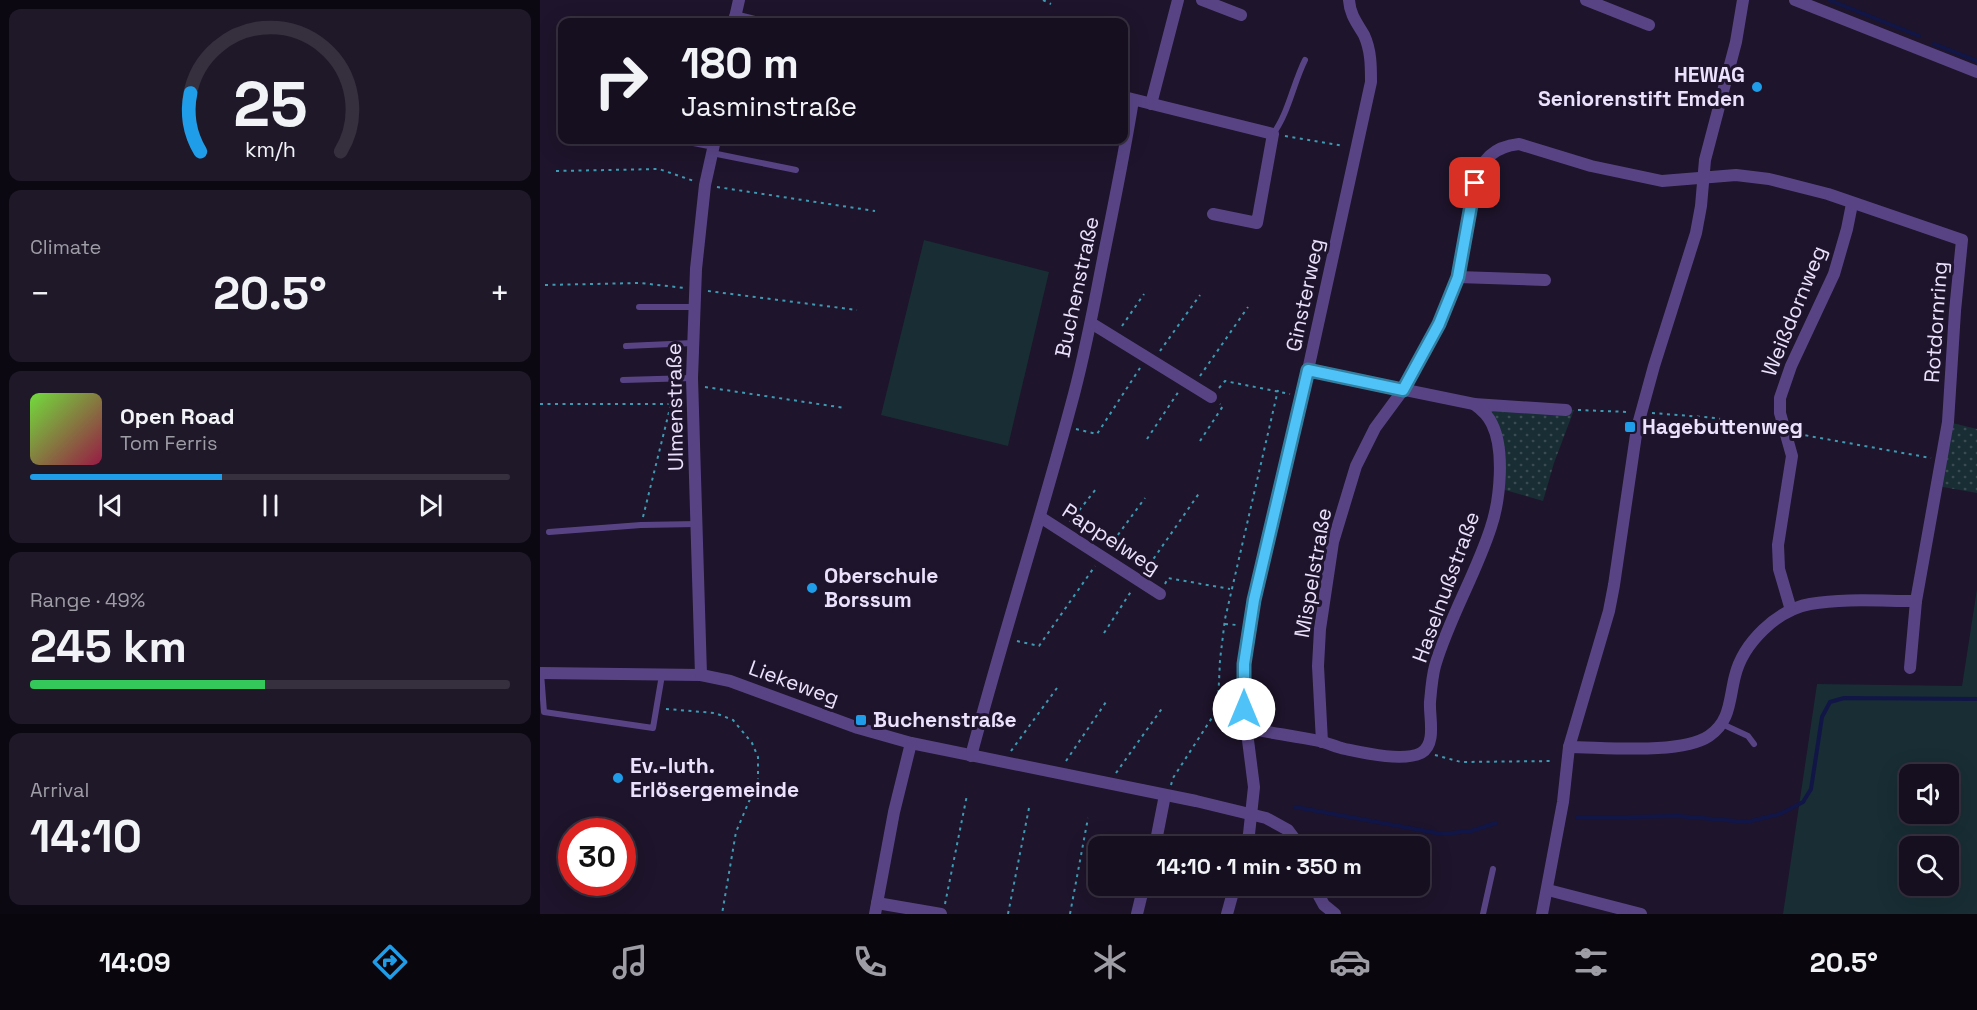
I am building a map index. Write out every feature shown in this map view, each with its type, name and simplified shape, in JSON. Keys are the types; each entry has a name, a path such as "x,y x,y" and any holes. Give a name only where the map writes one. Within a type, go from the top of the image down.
{"street":[{"path":"734,18 739,0"},
{"path":"1151,104 1178,0"},
{"path":"1202,0 1241,15"},
{"name":"Ginsterweg","path":"1248,836 1254,787 1244,709 1244,664 1254,600 1308,370 1371,82 1369,48 1364,35 1352,17 1349,0"},
{"path":"1542,914 1563,802 1569,747 1609,611 1630,467 1641,412 1696,232 1705,160 1737,42 1743,0"},
{"path":"1795,0 1977,72"},
{"path":"1595,2 1649,25"},
{"path":"1128,98 1273,134 1257,223 1213,214"},
{"name":"Buchenstraße","path":"971,756 1002,639 1040,517 1065,426 1091,323 1126,144"},
{"name":"Rotdornring","path":"1458,277 1479,169 1493,152 1520,144 1591,166 1662,181 1736,176 1769,179 1818,191 1962,240 1948,422 1916,601 1910,668"},
{"name":"Ulmenstraße","path":"701,675 692,382 694,289 705,185 714,147"},
{"name":"Weißdornweg","path":"1791,610 1779,569 1778,545 1792,456 1780,413 1780,398 1791,366 1834,274 1852,204"},
{"path":"1458,277 1545,280"},
{"name":"Mispelstraße","path":"1322,742 1318,666 1320,629 1333,542 1356,466 1375,428 1403,390 1439,324 1458,277"},
{"path":"1091,323 1211,397"},
{"path":"1308,370 1474,404 1566,410"},
{"name":"Haselnußstraße","path":"1418,754 1429,745 1430,702 1435,668 1445,638 1492,525 1498,496 1498,447 1492,423 1474,404"},
{"name":"Pappelweg","path":"1040,517 1160,594"},
{"path":"1569,747 1664,747 1692,744 1708,736 1722,724 1728,712 1741,656 1749,643 1791,610 1809,604 1828,602 1916,601"},
{"name":"Liekeweg","path":"540,673 701,675 730,681 858,728 910,743 1252,814 1277,822 1294,836"},
{"path":"1247,728 1322,742 1344,749 1396,757 1418,754"},
{"path":"910,743 894,812 876,909 942,914"},
{"path":"1157,836 1167,795"},
{"path":"1548,890 1641,914"},
{"path":"1137,914 1141,896"},
{"path":"1227,914 1232,896"},
{"path":"1319,896 1324,905 1335,914"}],"lane":[{"path":"1273,134 1282,120 1296,78 1305,60"},
{"path":"696,144 796,170"},
{"path":"639,307 694,307"},
{"path":"626,346 693,344"},
{"path":"623,380 692,382"},
{"path":"549,532 640,525 697,524"},
{"path":"540,673 544,712 653,728 662,675"},
{"path":"1722,724 1748,736 1754,744"},
{"path":"1483,914 1493,869"}],"path":[{"path":"1043,0 1051,4"},
{"path":"1273,134 1355,148"},
{"path":"556,171 659,169 705,185 875,211"},
{"path":"545,285 640,283 857,310"},
{"path":"1115,336 1144,294"},
{"path":"1065,426 1097,434 1200,295"},
{"path":"1147,440 1248,306"},
{"path":"1200,441 1223,406 1211,397 1225,381 1278,390 1301,397"},
{"path":"692,382 845,408"},
{"path":"1167,795 1173,778 1215,713 1218,703 1220,660 1231,589 1278,390"},
{"path":"540,404 693,403"},
{"path":"640,525 671,404"},
{"path":"1566,410 1641,412"},
{"path":"1062,531 1096,489"},
{"path":"1104,633 1200,492"},
{"path":"1002,639 1039,646 1145,498"},
{"path":"1160,594 1168,578 1231,589"},
{"path":"1003,762 1057,688"},
{"path":"1057,773 1108,699"},
{"path":"1109,784 1163,707"},
{"path":"657,708 714,713 734,720 752,743 758,757 760,765 758,780 736,832 722,914"},
{"path":"1418,754 1461,762 1568,760"},
{"path":"942,914 967,795"},
{"path":"1008,914 1029,808"},
{"path":"1070,914 1088,818"}],"shaded area":[{"path":"924,240 1049,272 1008,446 881,415"},
{"path":"1491,403 1574,410 1554,463 1543,501 1498,488 1499,469 1487,416"},
{"path":"1948,422 1977,429 1977,493 1937,486"},
{"path":"1977,589 1977,914 1783,914 1817,684 1962,686"}],"waterway":[{"path":"1829,0 1919,36"},
{"path":"1934,44 1977,61"},
{"path":"1577,818 1678,816 1747,822 1780,814 1803,802 1811,789 1822,717 1830,702 1844,698 1977,699"},
{"path":"1295,807 1442,834 1471,831 1496,823"}],"place":[{"name":"HEWAG Seniorenstift Emden","path":"1757,87"},
{"name":"Hagebuttenweg","path":"1630,427"},
{"name":"Oberschule Borssum","path":"812,588"},
{"name":"Buchenstraße","path":"861,720"},
{"name":"Ev.-luth. Erlösergemeinde","path":"618,778"}],"route":[{"path":"1244,709 1244,664 1254,600 1308,370 1403,390 1439,324 1458,277 1475,183"}]}
